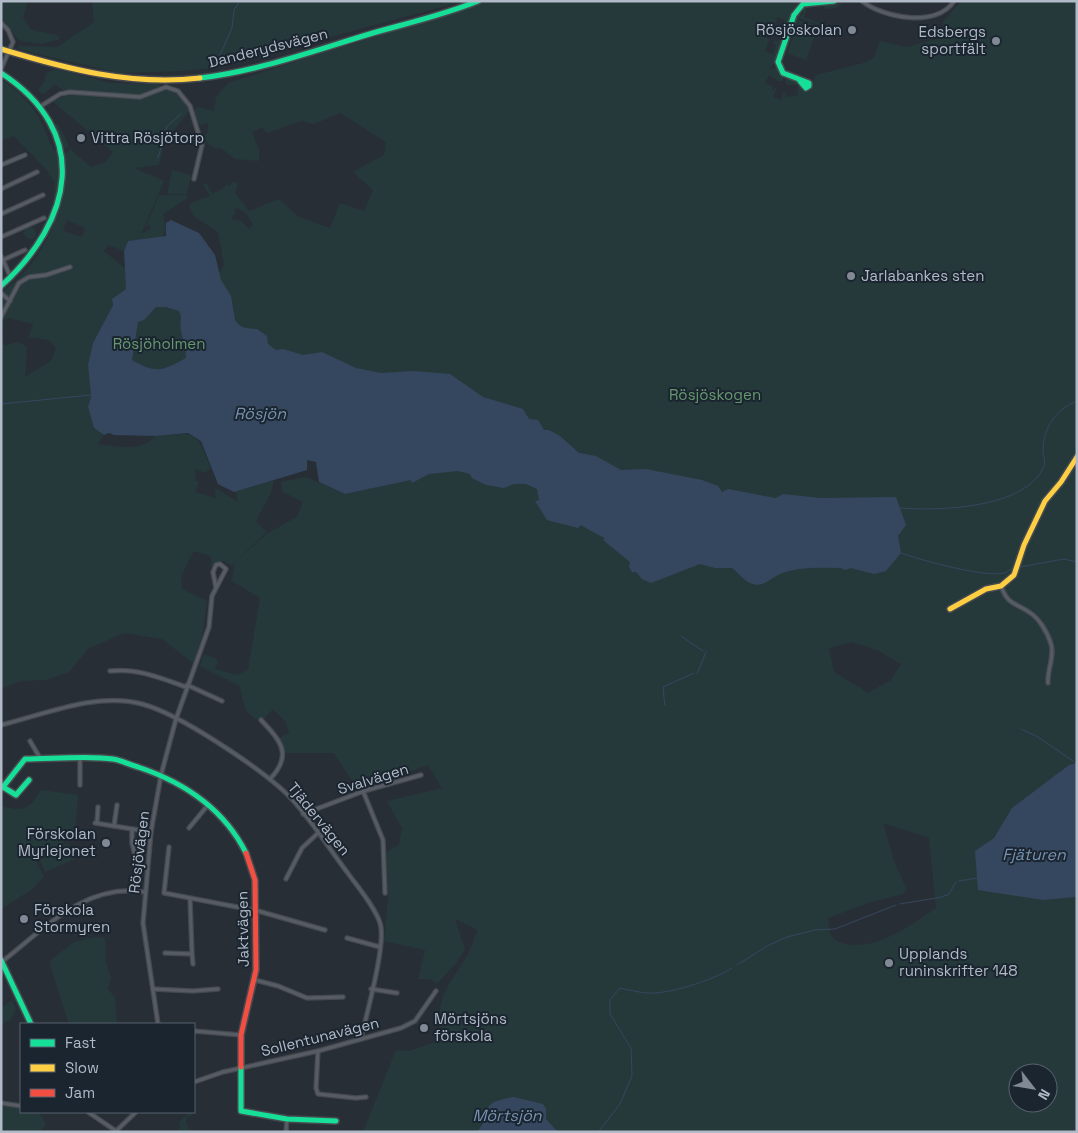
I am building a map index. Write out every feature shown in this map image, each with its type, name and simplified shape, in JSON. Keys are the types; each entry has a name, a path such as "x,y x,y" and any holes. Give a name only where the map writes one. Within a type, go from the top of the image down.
{"street":[{"name":"Danderydsvägen","path":"1,49 91,74 152,81 188,79 239,71 431,17 478,1"},
{"path":"800,81 783,73 778,62 794,15 803,4 834,1"},
{"path":"862,1 870,8 881,11 914,18 930,18 942,14 954,1"},
{"path":"1,23 11,37 12,42 10,52 1,71 41,106 60,141 63,171 58,204 42,242 29,261 1,286"},
{"path":"41,106 60,94 70,92 140,97 166,87 178,91 190,106 202,145 194,179"},
{"path":"1,165 25,155"},
{"path":"1,188 37,172"},
{"path":"1,214 43,195"},
{"path":"1,237 44,218"},
{"path":"11,279 2,258 25,250"},
{"path":"1,317 20,283 29,277 46,276 70,267"},
{"path":"1,293 10,301"},
{"path":"950,609 986,589 1001,586 1016,573 1024,545 1046,502 1077,457"},
{"name":"Rösjövägen","path":"158,1023 143,923 144,892 151,832 161,775 176,719 209,627 212,596 226,569 220,564 216,565 214,572 216,588"},
{"path":"1001,586 1005,596 1013,605 1029,612 1046,632 1052,652 1047,674 1048,683"},
{"path":"110,671 126,669 153,675 187,686 222,701"},
{"name":"Tjädervägen","path":"1,725 92,702 118,701 142,704 176,719 270,779 288,795 303,814 363,894 380,923 380,947 361,1038"},
{"path":"261,720 282,746 282,760 279,770 270,779"},
{"path":"30,741 40,758"},
{"name":"Jaktvägen","path":"28,780 16,795 3,787 25,759 113,759 161,775 208,805 230,826 250,861 254,880 255,980 241,1036 241,1111 287,1119"},
{"path":"80,760 80,785"},
{"name":"Svalvägen","path":"303,814 363,791 421,775"},
{"path":"363,791 383,840 385,893"},
{"path":"114,826 117,804"},
{"path":"190,828 208,805"},
{"path":"98,807 96,823 151,832"},
{"path":"132,828 132,843 135,855 138,856"},
{"path":"286,879 302,848 317,834"},
{"path":"169,848 164,893 254,910 324,930"},
{"path":"31,1023 2,961 74,907 92,896 122,890 144,892"},
{"path":"190,898 193,964"},
{"path":"346,938 380,947"},
{"path":"165,953 192,954"},
{"path":"255,980 278,986 308,998 343,997"},
{"path":"153,989 193,991 218,989"},
{"path":"372,989 397,993"},
{"name":"Sollentunavägen","path":"195,1082 242,1067 318,1051 401,1028 415,1022 436,991"},
{"path":"195,1031 241,1036"},
{"path":"318,1051 316,1088 318,1094 356,1098 366,1097"},
{"path":"1,1103 20,1106"},
{"path":"89,1113 115,1131 135,1113"},
{"path":"286,1132 287,1119 336,1121"}],"green space":[{"path":"1,1 28,1 23,17 31,30 57,35 60,39 42,44 20,41 1,18"},
{"path":"92,1 464,1 215,68 120,73 20,50 17,46 57,47 94,22"},
{"path":"489,1 801,1 792,10 782,37 778,36 777,33 785,20 778,17 774,26 772,26 774,27 773,31 764,28 762,36 770,39 765,51 773,54 776,45 773,44 774,41 781,40 774,64 768,70 776,67 785,76 782,81 778,81 769,75 765,82 773,87 772,90 777,87 773,97 781,100 784,91 787,97 798,95 798,85 788,85 785,82 788,76 799,82 806,92 810,90 816,75 863,63 874,58 880,41 907,47 945,37 943,22 961,1 1077,1 1077,460 1073,468 1077,470 1077,769 994,838 1043,900 1077,897 1077,1132 558,1132 546,1119 546,1109 485,1112 481,1128 477,1132 363,1132 396,1050 409,1051 444,1039 440,1015 444,994 467,956 478,930 455,919 465,949 457,962 437,984 430,979 418,979 425,950 384,941 388,898 386,853 399,845 402,828 387,801 442,788 428,765 358,790 334,753 284,753 279,738 289,733 286,722 273,709 263,720 253,717 246,709 240,686 200,666 204,654 218,660 215,669 237,675 248,670 260,598 232,581 235,562 268,533 297,517 303,502 283,492 281,482 306,477 345,494 416,478 132,361 124,320 219,273 224,265 218,232 195,217 189,206 191,203 210,196 203,184 207,184 212,194 224,188 225,185 230,186 232,181 238,184 235,193 249,211 279,199 299,217 330,228 340,203 364,211 373,190 353,172 384,155 386,142 340,113 314,124 301,121 267,133 262,127 252,132 259,150 259,161 235,159 221,148 210,146 203,137 208,132 208,123 201,125 198,123 194,110 197,107 214,111 216,97 228,83","holes":["237,208 246,213 253,225 249,229 241,221 231,219 236,213 234,210","852,642 877,650 901,664 891,680 868,693 834,672 829,648","883,823 929,838 936,908 904,929 881,940 857,945 843,944 832,937 828,918 868,903 903,894 907,889 895,864"]},
{"path":"846,1 836,8 825,9 823,6"},
{"path":"808,5 809,8 807,8 804,17 819,23 825,9 819,25 799,18 783,57 782,66 789,72 788,74 782,69 779,61 796,14 803,15 803,10 799,12 798,10"},
{"path":"799,20 818,26 806,60 787,53"},
{"path":"55,69 110,83 160,84 160,87 137,96 74,89 63,90 55,84 43,95 38,90 45,81 46,73"},
{"path":"1,80 20,94 30,105 42,124 50,144 59,154 60,181 52,215 55,184 47,170 14,136 1,141"},
{"path":"159,90 172,90 180,93 189,111 165,141 159,165 134,168 164,181 142,232 151,228 149,224 145,228 159,195 187,195 187,198 163,214 166,229 161,238 128,241 124,251 108,245 104,251 127,270 126,289 112,299 113,305 93,343 88,365 91,397 88,407 94,428 104,435 98,444 136,447 150,441 155,436 179,434 193,436 202,447 211,469 203,473 196,469 195,481 199,481 195,492 216,498 215,488 237,501 236,491 273,480 269,496 256,522 267,532 232,565 224,561 215,563 211,567 211,556 194,551 181,576 182,589 207,601 202,637 193,663 162,639 124,633 88,649 69,672 46,680 20,681 1,689 1,342 5,345 18,342 27,347 25,377 51,361 56,348 49,340 29,337 33,324 8,318 1,323 1,293 31,265 51,232 62,194 65,154 70,149 91,167 106,162 113,152 52,101 69,95 141,99","holes":["67,220 85,228 82,237 63,231"]},
{"path":"58,123 68,144 68,147 64,149 54,125"},
{"path":"172,170 191,175 187,194 167,194"},
{"path":"28,227 32,227 36,233 32,239 28,239 24,235 24,231"},
{"path":"41,790 78,795 75,836 56,847 32,854 44,876 34,888 1,909 1,806 16,809 25,808 33,802"},
{"path":"68,843 75,859 45,872 38,856"},
{"path":"95,937 105,938 106,963 111,978 108,989 115,998 117,1023 69,1023 50,965 51,960 74,942"},
{"path":"12,1000 16,1010 10,1020 1,1024 1,1008"},
{"path":"1,1106 20,1109 20,1113 40,1113 46,1125 39,1132 1,1132"},
{"path":"186,1113 192,1113 192,1116 187,1116 186,1124 189,1129 205,1132 176,1132 180,1128 179,1122 187,1115"}],"water":[{"name":"Rösjön","path":"171,220 199,233 215,255 221,280 231,296 235,320 245,328 257,329 267,336 268,344 276,350 283,349 303,355 322,352 356,368 381,373 414,371 450,374 483,397 523,409 529,419 538,420 544,430 549,430 560,436 579,453 596,456 621,470 646,469 702,480 718,486 722,492 728,489 776,498 783,494 820,498 896,497 906,525 898,536 901,553 886,571 874,574 851,568 845,570 841,568 801,569 785,572 763,584 757,585 746,581 732,568 715,568 700,564 651,583 642,579 636,572 632,572 629,567 630,562 603,540 605,538 581,525 578,528 547,520 535,501 539,500 537,489 526,484 514,484 504,488 486,485 472,478 470,474 458,471 429,474 412,483 411,480 345,494 319,482 316,462 307,460 307,470 234,492 218,484 201,441 188,433 155,436 114,435 109,433 104,435 94,428 88,407 91,397 88,365 93,343 113,305 112,299 126,289 124,251 128,241 166,236 166,223","holes":["156,307 166,307 179,311 186,358 171,366 154,369 132,360 138,322 144,320"]},
{"name":"Fjäturen","path":"1077,763 1077,897 1043,900 978,890 975,851 994,838 1012,808 1069,765"},
{"name":"Mörtsjön","path":"514,1097 543,1104 546,1109 546,1119 558,1132 477,1132 482,1125 489,1106 502,1099"}],"waterway":[{"path":"216,64 232,28 234,10 240,1"},
{"path":"158,158 167,126 181,114"},
{"path":"1,404 91,395"},
{"path":"900,508 936,509 980,504 1001,499 1020,491 1034,480 1044,466 1045,435 1052,420 1063,409 1077,401"},
{"path":"901,553 937,564 983,573 1004,573 1014,568"},
{"path":"1020,567 1064,559 1077,562"},
{"path":"681,636 703,651"},
{"path":"697,674 706,652"},
{"path":"664,697 663,687 694,673"},
{"path":"664,698 665,705"},
{"path":"1021,729 1038,737 1076,763"},
{"path":"959,881 977,878"},
{"path":"900,904 942,897 949,894 956,882"},
{"path":"737,965 769,945 787,937 815,930 835,929 896,905"},
{"path":"599,1131 620,1104 632,1076 631,1048 610,1014 610,1000 620,988 647,993 666,992 702,982 732,968"}],"traffic: fast":[{"path":"200,78 222,75 287,59 439,15 478,1"},
{"path":"800,81 806,88 809,86 809,83 783,73 778,62 794,15 803,4 834,1"},
{"path":"1,73 30,96 50,122 60,149 62,177 57,206 44,234 25,261 1,286"},
{"path":"29,780 16,795 3,787 25,759 93,757 122,761 155,773 201,799 226,823 246,853"},
{"path":"1,960 31,1023"},
{"path":"241,1067 241,1111 287,1119 336,1121"}],"traffic: slow":[{"path":"1,49 75,69 124,78 149,80 200,78"},
{"path":"950,609 986,589 1001,586 1014,575 1024,545 1045,501 1061,482 1077,457"}],"traffic: jam":[{"path":"241,1067 241,1035 256,970 255,880 246,853"}],"place":[{"name":"Rösjöskolan","path":"852,30"},
{"name":"Edsbergs sportfält","path":"996,41"},
{"name":"Vittra Rösjötorp","path":"81,138"},
{"name":"Jarlabankes sten","path":"851,276"},
{"name":"Förskolan Myrlejonet","path":"106,843"},
{"name":"Förskola Stormyren","path":"24,919"},
{"name":"Upplands runinskrifter 148","path":"889,963"},
{"name":"Mörtsjöns förskola","path":"424,1028"}],"park label":[{"name":"Rösjöholmen","path":"159,344"},
{"name":"Rösjöskogen","path":"715,395"}]}
